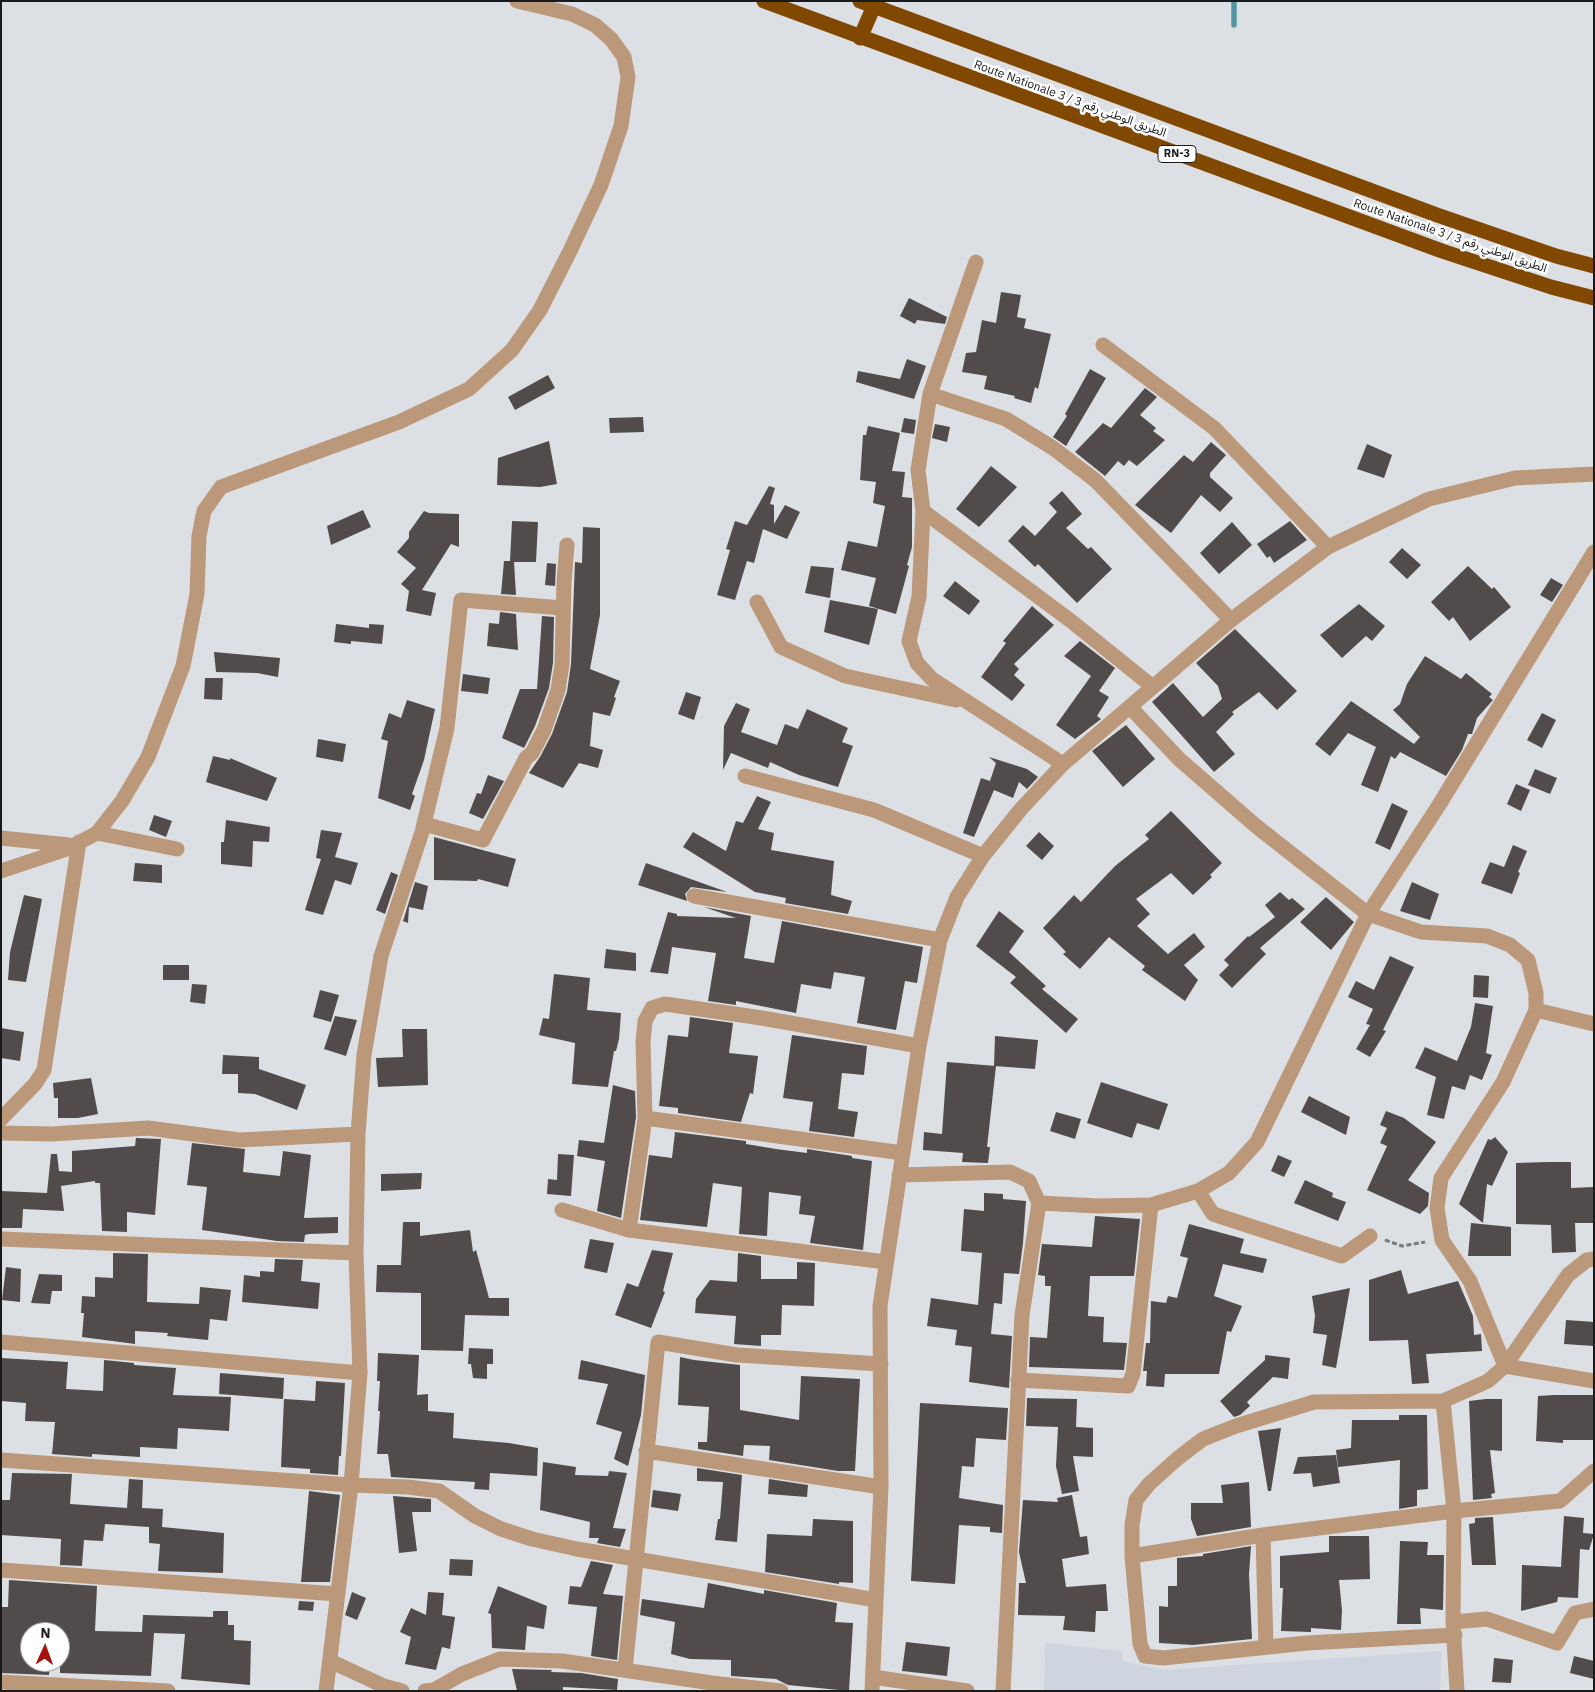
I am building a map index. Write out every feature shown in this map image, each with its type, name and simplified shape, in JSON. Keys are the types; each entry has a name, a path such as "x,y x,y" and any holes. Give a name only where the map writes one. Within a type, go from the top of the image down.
{"highway":[{"name":"Route Nationale 3 / الطريق الوطني رقم 3","path":"764,1 860,38 1442,251 1551,287 1594,298"},
{"name":"Route Nationale 3 / الطريق الوطني رقم 3","path":"867,4 1436,215 1556,256 1594,266"},
{"path":"860,38 867,4"}],"street":[{"path":"1,871 76,843 97,833 122,801 148,757 183,666 197,594 199,536 204,511 221,487 399,422 469,389 512,350 540,310 601,185 621,126 628,77 624,57 611,39 595,25 572,14 516,1"},
{"path":"976,262 930,394 918,470 923,511 919,597 909,641 917,663 932,679 1063,764"},
{"path":"1103,345 1214,428 1328,548"},
{"path":"930,394 1006,419 1053,448 1095,480 1231,620"},
{"path":"967,1691 873,1684 881,1487 880,1306 919,1046 940,940 957,897 982,856 1063,764 1231,620 1328,548 1429,499 1516,478 1594,474"},
{"path":"923,511 1071,621 1153,687"},
{"path":"424,824 483,840 526,758 532,753 547,722 558,690 562,664 567,545"},
{"path":"1039,1203 1098,1206 1151,1205 1198,1191 1229,1173 1257,1142 1368,914 1440,805 1594,552"},
{"path":"326,1691 351,1485 360,1373 356,1254 358,1134 364,1055 380,956 424,824 447,728 461,600 564,608"},
{"path":"757,602 781,647 846,676 965,702"},
{"path":"1130,707 1179,759 1256,826 1368,914 1421,932 1487,936 1510,945 1528,960 1536,994 1536,1010 1504,1082 1441,1178 1437,1208 1442,1240 1470,1281 1505,1366"},
{"path":"745,776 874,810 982,856"},
{"path":"97,833 177,849"},
{"path":"1,838 76,843"},
{"path":"1,1119 35,1084 44,1070 76,843"},
{"path":"694,896 940,940"},
{"path":"629,1230 645,1118 643,1040 645,1021 652,1008 665,1004 762,1018 919,1046"},
{"path":"1536,1010 1594,1024"},
{"path":"645,1118 903,1153"},
{"path":"1,1133 51,1134 148,1128 239,1140 358,1134"},
{"path":"899,1175 1010,1172 1029,1181 1039,1203 1022,1315 1003,1691"},
{"path":"1198,1191 1213,1214 1342,1256 1370,1236"},
{"path":"1018,1380 1128,1386 1133,1374 1151,1205"},
{"path":"562,1210 629,1230 886,1262"},
{"path":"1,1239 356,1254"},
{"path":"1594,1259 1587,1260 1568,1275 1505,1366 1488,1381 1443,1401 1314,1402 1236,1426 1203,1439 1149,1484 1136,1500 1132,1526 1132,1556 1140,1644 1145,1656 1163,1658 1454,1629 1487,1619 1557,1643 1575,1613 1594,1609"},
{"path":"1,1342 360,1373"},
{"path":"625,1670 658,1342 737,1355 880,1364"},
{"path":"1505,1366 1594,1381"},
{"path":"1443,1401 1454,1511 1454,1629 1457,1691"},
{"path":"646,1451 881,1487"},
{"path":"1,1460 351,1485 408,1487 439,1491 475,1516 501,1529 577,1549 876,1600"},
{"path":"1132,1556 1263,1535 1454,1511 1560,1501 1594,1471"},
{"path":"1263,1535 1266,1647"},
{"path":"1,1570 338,1594"},
{"path":"426,1691 434,1690 462,1674 500,1659 562,1661 782,1691"},
{"path":"330,1661 384,1686 402,1691"},
{"path":"1,1682 168,1691"}],"path":[{"path":"1370,1236 1402,1246 1442,1240"}],"shaded area":[{"path":"1045,1643 1122,1651 1122,1661 1164,1670 1441,1651 1440,1691 1044,1691"}],"building":[{"path":"1001,292 1021,295 1017,317 1026,319 1024,328 1051,334 1038,389 1035,387 1031,403 1014,398 1015,396 984,389 987,376 962,372 966,353 976,352 982,320 996,323"},
{"path":"909,298 947,317 945,324 917,320 915,324 900,316"},
{"path":"907,359 926,366 914,399 856,382 858,371 900,379"},
{"path":"1090,369 1106,378 1066,446 1053,437 1067,416 1065,414"},
{"path":"548,375 555,388 515,410 508,397"},
{"path":"1145,388 1157,397 1140,415 1156,428 1153,431 1165,440 1137,466 1129,460 1124,466 1118,461 1105,476 1075,452 1103,423 1111,428"},
{"path":"643,417 644,432 610,433 609,418"},
{"path":"904,418 916,420 914,434 901,432"},
{"path":"935,424 950,427 947,442 932,438"},
{"path":"868,426 900,433 892,471 905,472 902,497 912,498 912,547 896,614 869,606 876,578 841,570 848,541 877,547 885,506 873,503 876,482 860,480 863,435 866,435"},
{"path":"549,441 557,484 540,487 497,485 498,458"},
{"path":"1211,442 1226,455 1210,473 1210,477 1233,498 1220,512 1201,495 1171,533 1135,505 1184,455 1193,462"},
{"path":"1367,444 1392,455 1384,478 1357,469"},
{"path":"991,466 1017,487 979,527 956,509"},
{"path":"769,486 775,488 770,504 774,505 774,524 785,505 800,512 787,539 763,529 754,563 747,561 735,600 717,595 730,550 726,549 735,521 747,525"},
{"path":"1062,491 1082,514 1066,528 1088,549 1091,547 1112,569 1077,603 1038,564 1035,567 1008,541 1023,525 1035,536 1057,512 1049,503"},
{"path":"363,510 371,527 331,545 327,526"},
{"path":"424,511 429,513 459,514 459,547 451,544 422,590 436,593 431,616 406,611 409,591 401,584 416,568 397,552 409,538 409,532"},
{"path":"512,521 538,522 536,562 514,562 516,595 501,594 504,561 510,561"},
{"path":"1290,521 1307,540 1274,563 1270,556 1267,558 1257,544"},
{"path":"1232,522 1252,545 1219,574 1200,553"},
{"path":"583,527 600,528 600,615 590,669 620,681 610,716 593,712 590,746 603,750 598,768 579,763 563,788 529,773 552,734 567,692 571,664 575,562 582,563"},
{"path":"1402,548 1421,565 1407,579 1389,562"},
{"path":"547,563 556,564 555,586 545,585"},
{"path":"811,566 834,568 830,598 805,593"},
{"path":"1468,566 1492,589 1494,587 1511,607 1470,641 1453,617 1449,621 1431,602"},
{"path":"1551,578 1563,585 1552,602 1540,595"},
{"path":"955,581 980,601 969,615 943,596"},
{"path":"830,600 878,609 869,645 824,632"},
{"path":"1359,604 1385,626 1372,641 1366,636 1342,658 1320,635"},
{"path":"1032,606 1054,625 1014,664 1019,669 1014,675 1025,685 1012,701 981,677 1006,643 1003,641"},
{"path":"500,612 516,614 518,650 487,646 489,623 499,624"},
{"path":"542,616 554,617 553,663 549,688 535,726 524,748 502,738 520,689 537,689"},
{"path":"336,624 369,628 369,624 384,625 382,644 351,641 351,644 334,642"},
{"path":"1235,629 1297,691 1277,710 1259,692 1232,712 1234,714 1216,732 1235,754 1214,772 1152,702 1173,683 1203,717 1222,699 1218,686 1196,663"},
{"path":"1080,641 1115,668 1099,691 1109,697 1097,716 1101,719 1075,739 1056,725 1091,676 1064,656"},
{"path":"214,652 280,658 278,677 257,673 216,672"},
{"path":"1425,656 1461,679 1466,673 1492,694 1489,697 1493,700 1477,718 1472,734 1468,734 1462,750 1446,776 1400,752 1395,759 1391,756 1378,792 1361,785 1376,747 1348,733 1330,756 1315,744 1351,701 1414,744 1420,737 1393,710 1400,704 1407,684"},
{"path":"463,674 490,678 488,694 461,691"},
{"path":"205,678 223,678 222,700 204,699"},
{"path":"686,692 701,697 694,720 678,714"},
{"path":"407,700 435,709 424,760 412,794 415,796 410,810 378,798 388,741 381,739 389,713 401,718"},
{"path":"736,703 750,709 741,732 777,745 785,724 798,729 807,709 848,728 842,742 853,746 838,787 799,775 770,762 768,768 731,753 723,770 724,726"},
{"path":"1542,713 1556,720 1542,748 1527,740"},
{"path":"1126,725 1155,759 1123,787 1092,751"},
{"path":"318,739 346,744 343,762 316,757"},
{"path":"213,756 230,760 230,758 277,778 267,801 206,782"},
{"path":"989,757 1027,769 1038,777 1027,789 1019,782 1013,798 994,790 974,837 963,833 981,778 990,781 996,763"},
{"path":"1535,769 1557,778 1550,794 1528,785"},
{"path":"488,775 504,781 483,819 469,813 477,793 481,794"},
{"path":"1516,784 1530,790 1521,811 1507,804"},
{"path":"757,796 771,802 758,829 774,833 771,850 834,861 831,895 852,901 848,914 785,903 786,898 755,892 683,847 693,832 726,851 736,821 743,823"},
{"path":"1392,803 1408,811 1390,850 1375,843"},
{"path":"1171,811 1222,863 1210,875 1212,877 1193,895 1171,873 1136,899 1150,914 1137,926 1168,954 1194,933 1205,947 1184,965 1198,980 1185,1001 1142,970 1145,966 1109,937 1080,969 1063,954 1066,952 1043,928 1074,895 1081,902 1115,866 1149,839 1145,835"},
{"path":"154,815 172,821 166,837 149,830"},
{"path":"226,820 270,827 269,842 253,841 252,867 221,864 221,842 224,842"},
{"path":"321,830 342,833 335,857 358,863 351,885 335,880 323,915 305,910 321,859 316,858"},
{"path":"1039,832 1054,846 1042,860 1026,846"},
{"path":"434,837 516,859 508,887 478,879 477,881 434,880"},
{"path":"1513,845 1527,851 1518,872 1520,873 1512,894 1481,883 1490,862 1504,867"},
{"path":"135,863 162,865 162,883 133,881"},
{"path":"646,863 727,892 691,887 685,894 687,901 638,885"},
{"path":"391,872 398,875 385,914 376,910"},
{"path":"415,882 428,886 423,910 409,907 408,923 403,921"},
{"path":"1412,882 1439,894 1430,920 1400,911"},
{"path":"1280,892 1289,900 1292,898 1305,909 1260,948 1266,954 1232,988 1219,975 1229,965 1224,960 1248,936 1275,917 1265,905"},
{"path":"24,895 42,899 26,982 8,980 10,952"},
{"path":"1326,897 1354,922 1331,950 1300,922"},
{"path":"704,907 751,916 744,958 774,963 782,921 923,947 917,983 905,981 896,1030 857,1023 865,977 834,972 831,989 801,984 796,1013 736,1001 736,1005 708,1001 716,953 672,947 668,974 650,972 668,912 677,914 677,916 736,918"},
{"path":"999,911 1024,931 1009,952 1046,986 1042,989 1078,1019 1066,1033 1010,983 1016,977 976,946"},
{"path":"606,949 636,953 636,971 604,968"},
{"path":"1390,956 1414,967 1383,1030 1386,1031 1370,1057 1356,1049 1370,1025 1366,1024 1373,1009 1348,997 1356,981 1374,990"},
{"path":"163,965 189,965 189,980 163,980"},
{"path":"554,974 590,978 587,1010 621,1013 619,1039 616,1051 614,1051 608,1087 572,1084 575,1043 539,1035 543,1018 549,1019"},
{"path":"1474,975 1489,976 1488,998 1473,997"},
{"path":"192,984 207,985 205,1004 190,1002"},
{"path":"320,990 339,995 331,1022 313,1017"},
{"path":"1475,1003 1493,1006 1486,1053 1492,1055 1482,1080 1470,1075 1465,1090 1452,1086 1444,1119 1427,1115 1436,1077 1415,1068 1425,1047 1457,1061 1471,1027"},
{"path":"335,1016 357,1020 346,1056 324,1049"},
{"path":"690,1017 733,1023 729,1053 758,1056 753,1094 750,1093 741,1122 678,1113 678,1108 659,1106 668,1035 688,1037"},
{"path":"1,1028 24,1032 20,1061 1,1058"},
{"path":"402,1029 427,1029 428,1085 378,1087 376,1058 403,1057"},
{"path":"792,1035 867,1046 864,1075 842,1073 838,1109 858,1112 854,1137 809,1131 813,1102 783,1098"},
{"path":"995,1036 1038,1040 1035,1069 994,1066"},
{"path":"223,1055 259,1057 259,1069 306,1085 297,1110 255,1094 238,1093 238,1074 222,1074"},
{"path":"947,1062 996,1066 987,1147 990,1147 988,1163 962,1162 963,1153 923,1150 924,1132 942,1134"},
{"path":"91,1078 98,1114 78,1118 58,1118 58,1098 54,1098 53,1083"},
{"path":"1101,1082 1168,1104 1159,1130 1137,1123 1132,1138 1087,1123"},
{"path":"613,1085 635,1091 636,1117 621,1218 597,1211 605,1161 577,1156 579,1140 604,1143"},
{"path":"1309,1096 1350,1117 1346,1135 1301,1112"},
{"path":"1386,1111 1404,1118 1436,1142 1408,1180 1429,1193 1428,1206 1420,1214 1367,1190 1387,1146 1380,1143 1387,1128 1380,1125"},
{"path":"1056,1112 1081,1119 1075,1139 1050,1131"},
{"path":"675,1132 746,1141 746,1144 807,1153 807,1149 872,1161 863,1250 810,1243 815,1216 799,1214 801,1196 769,1192 767,1236 739,1234 742,1187 713,1183 707,1227 640,1220 649,1155 672,1158"},
{"path":"1495,1137 1508,1152 1492,1186 1487,1184 1483,1223 1459,1204 1488,1139 1491,1140"},
{"path":"136,1138 161,1139 155,1215 127,1212 127,1232 102,1231 100,1183 95,1183 95,1181 61,1186 64,1211 23,1209 22,1228 1,1228 1,1191 47,1193 51,1154 57,1154 59,1171 72,1172 72,1151 135,1146"},
{"path":"192,1143 245,1149 243,1172 280,1176 283,1151 311,1155 304,1218 338,1217 338,1233 305,1235 304,1242 277,1241 202,1230 207,1187 187,1185"},
{"path":"558,1154 574,1155 571,1196 547,1194 548,1179 557,1180"},
{"path":"1278,1155 1292,1161 1284,1177 1271,1171"},
{"path":"1571,1162 1571,1188 1594,1187 1594,1223 1575,1223 1576,1252 1552,1253 1551,1225 1516,1224 1516,1163"},
{"path":"422,1173 421,1189 381,1191 381,1174"},
{"path":"1305,1180 1333,1193 1332,1197 1346,1202 1338,1221 1294,1203"},
{"path":"984,1193 1003,1194 1003,1199 1026,1201 1019,1274 1004,1273 1002,1304 994,1303 991,1334 1012,1336 1009,1388 969,1382 972,1347 955,1345 957,1330 927,1326 931,1298 978,1305 982,1253 961,1251 964,1209 984,1211"},
{"path":"1095,1216 1140,1219 1134,1276 1090,1276 1088,1316 1104,1317 1103,1342 1127,1343 1124,1370 1029,1367 1030,1337 1047,1338 1051,1286 1045,1286 1045,1276 1038,1275 1042,1244 1092,1247"},
{"path":"403,1222 420,1222 420,1236 470,1230 473,1252 476,1250 489,1298 509,1298 509,1316 465,1315 463,1351 421,1350 421,1293 376,1292 377,1265 401,1265"},
{"path":"1471,1223 1511,1227 1511,1256 1468,1256"},
{"path":"1189,1224 1244,1239 1240,1253 1267,1259 1263,1273 1223,1264 1214,1296 1242,1306 1231,1332 1227,1331 1219,1374 1165,1374 1164,1387 1146,1386 1147,1371 1143,1371 1146,1343 1150,1343 1151,1301 1166,1303 1168,1296 1177,1298 1188,1258 1180,1256"},
{"path":"590,1239 614,1243 607,1273 584,1268"},
{"path":"652,1250 673,1253 663,1291 665,1292 651,1328 615,1315 627,1283 638,1287"},
{"path":"113,1253 148,1254 147,1302 199,1304 200,1287 231,1290 227,1321 210,1319 208,1340 167,1336 168,1333 135,1331 135,1344 82,1337 84,1313 81,1313 82,1296 95,1297 95,1277 113,1278"},
{"path":"738,1253 761,1256 761,1279 797,1279 797,1262 815,1263 814,1306 782,1305 781,1335 761,1335 761,1346 734,1344 736,1316 695,1313 696,1299 710,1280 737,1282"},
{"path":"275,1259 303,1260 301,1281 320,1283 318,1309 242,1302 244,1275 260,1277 260,1271 274,1272"},
{"path":"6,1267 21,1269 20,1302 2,1300"},
{"path":"1401,1270 1408,1294 1458,1281 1473,1316 1474,1335 1481,1334 1482,1351 1426,1354 1429,1383 1412,1384 1408,1340 1369,1341 1369,1280"},
{"path":"39,1274 62,1275 62,1291 52,1291 50,1304 31,1303"},
{"path":"1350,1288 1336,1368 1322,1365 1327,1335 1313,1333 1315,1316 1312,1296"},
{"path":"1566,1320 1594,1322 1594,1346 1564,1344"},
{"path":"469,1348 493,1349 493,1364 487,1364 487,1379 473,1378 471,1364 468,1364"},
{"path":"378,1353 419,1355 417,1395 428,1394 428,1411 454,1413 453,1438 509,1443 538,1448 537,1476 490,1473 489,1490 474,1489 475,1482 391,1477 388,1454 377,1454 380,1411 378,1411 380,1381 377,1381"},
{"path":"1265,1355 1290,1358 1288,1379 1273,1377 1247,1402 1250,1406 1240,1415 1234,1417 1220,1401 1265,1360"},
{"path":"680,1357 740,1365 740,1410 799,1420 801,1376 860,1379 855,1471 838,1471 769,1460 770,1446 744,1445 743,1456 698,1449 698,1442 707,1442 709,1407 678,1405"},
{"path":"1,1358 68,1362 66,1389 103,1391 104,1360 134,1363 134,1365 176,1368 173,1395 231,1397 229,1431 178,1428 177,1449 140,1447 140,1457 92,1454 92,1457 52,1454 55,1422 25,1421 26,1403 1,1401"},
{"path":"581,1360 645,1375 641,1415 628,1466 614,1459 622,1432 596,1424 608,1384 578,1379"},
{"path":"220,1373 284,1378 283,1399 219,1394"},
{"path":"316,1381 345,1383 341,1456 339,1456 338,1475 310,1473 310,1469 281,1467 284,1399 315,1401"},
{"path":"1594,1395 1594,1440 1563,1440 1563,1443 1536,1441 1538,1396"},
{"path":"1027,1398 1077,1399 1076,1427 1093,1428 1093,1457 1073,1456 1079,1491 1062,1494 1056,1466 1058,1427 1026,1426"},
{"path":"1502,1399 1502,1451 1490,1450 1495,1493 1491,1494 1492,1498 1473,1500 1469,1401"},
{"path":"920,1403 1008,1408 1006,1440 976,1438 974,1467 962,1466 959,1498 1003,1505 1002,1533 990,1532 990,1527 959,1525 955,1584 911,1581"},
{"path":"1399,1415 1427,1415 1428,1489 1417,1490 1417,1506 1399,1509 1400,1460 1338,1467 1336,1450 1351,1448 1352,1420 1399,1420"},
{"path":"1281,1428 1271,1491 1268,1491 1258,1431"},
{"path":"1336,1455 1340,1483 1313,1487 1311,1473 1293,1474 1298,1457"},
{"path":"543,1462 576,1467 575,1475 608,1476 609,1471 627,1473 613,1528 626,1529 620,1547 597,1543 599,1538 589,1538 590,1522 540,1510"},
{"path":"697,1468 742,1475 737,1542 715,1540 718,1519 720,1519 723,1482 697,1481"},
{"path":"12,1473 72,1474 70,1504 127,1508 129,1479 143,1480 142,1508 163,1509 162,1527 224,1533 223,1573 158,1571 160,1544 149,1543 149,1527 105,1524 103,1541 84,1540 82,1566 60,1565 61,1539 1,1535 1,1500 10,1500"},
{"path":"769,1479 808,1485 807,1497 768,1494"},
{"path":"1249,1482 1251,1527 1197,1536 1191,1519 1191,1503 1223,1503 1221,1485"},
{"path":"653,1490 681,1494 678,1511 651,1507"},
{"path":"309,1491 340,1495 330,1582 301,1582"},
{"path":"1072,1495 1080,1537 1087,1536 1089,1554 1062,1559 1066,1587 1106,1584 1108,1611 1096,1611 1095,1632 1063,1630 1065,1616 1018,1615 1019,1583 1026,1583 1019,1552 1023,1500 1058,1502 1057,1498"},
{"path":"393,1496 431,1499 431,1512 412,1512 417,1551 399,1553"},
{"path":"1564,1516 1584,1518 1583,1533 1594,1534 1589,1550 1580,1549 1578,1598 1558,1597 1557,1602 1521,1611 1522,1565 1561,1567"},
{"path":"1493,1517 1496,1565 1472,1565 1469,1524 1475,1523 1475,1518"},
{"path":"813,1519 853,1521 853,1583 839,1582 839,1584 765,1572 767,1534 812,1536"},
{"path":"1329,1536 1369,1536 1370,1579 1339,1580 1342,1610 1341,1630 1311,1628 1311,1632 1281,1631 1283,1588 1280,1588 1280,1556 1329,1552"},
{"path":"1400,1541 1428,1542 1427,1555 1444,1555 1443,1610 1420,1608 1421,1624 1397,1624"},
{"path":"1251,1546 1249,1574 1252,1639 1193,1645 1159,1643 1159,1606 1168,1607 1168,1586 1177,1586 1177,1558 1203,1556 1203,1554"},
{"path":"450,1559 473,1560 472,1576 449,1575"},
{"path":"591,1561 613,1565 603,1594 623,1596 617,1660 591,1656 597,1607 568,1604 570,1586 581,1587"},
{"path":"9,1580 97,1586 95,1631 142,1632 143,1615 213,1617 213,1611 228,1611 228,1625 234,1625 234,1640 251,1641 250,1685 181,1679 185,1634 154,1633 151,1676 60,1673 70,1672 70,1622 20,1622 20,1672 49,1672 49,1675 1,1673 1,1607 8,1607"},
{"path":"708,1583 764,1594 764,1590 837,1603 835,1622 853,1623 849,1691 788,1685 776,1679 731,1676 731,1660 690,1659 671,1654 675,1622 640,1615 642,1599 704,1608"},
{"path":"498,1586 547,1606 544,1629 527,1626 525,1650 492,1648 491,1614 488,1613"},
{"path":"352,1592 366,1598 357,1620 345,1615"},
{"path":"428,1592 444,1593 442,1615 455,1617 450,1649 442,1647 436,1670 405,1664 411,1637 400,1632 411,1608 426,1615"},
{"path":"299,1601 314,1602 313,1611 298,1610"},
{"path":"906,1642 950,1647 947,1676 902,1671"},
{"path":"1574,1656 1594,1661 1594,1679 1570,1673"},
{"path":"1494,1658 1513,1660 1511,1683 1492,1682"},
{"path":"512,1669 552,1670 551,1672 581,1673 618,1679 617,1690 563,1687 563,1691 517,1691"}],"waterway":[{"path":"1234,1 1234,25"}]}
